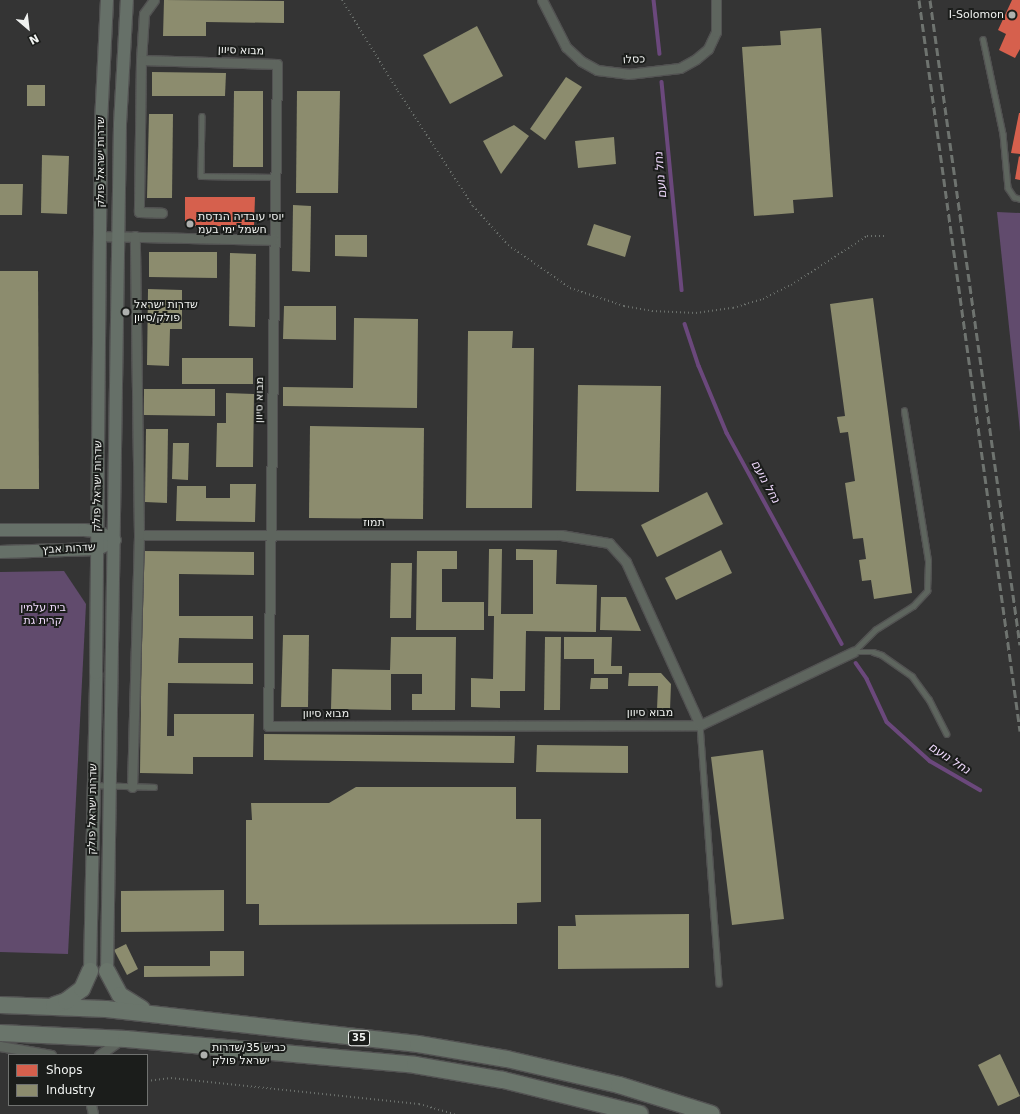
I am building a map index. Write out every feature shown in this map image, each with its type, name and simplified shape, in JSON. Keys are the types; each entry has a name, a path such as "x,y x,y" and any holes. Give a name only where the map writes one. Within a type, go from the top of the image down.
{"highway":[{"path":"48,1007 75,996 82,989 90,971"},
{"path":"107,971 120,995 149,1013"},
{"name":"35","path":"0,1005 149,1013 418,1044 507,1058 619,1085 712,1114"},
{"name":"35","path":"0,1033 126,1039 415,1065 503,1080 640,1114"}],"street":[{"path":"101,0 106,15"},
{"name":"שדרות ישראל פולק","path":"90,971 98,550 101,123 107,0"},
{"name":"שדרות ישראל פולק","path":"107,971 115,540 120,124 127,0"},
{"path":"154,0 144,14 141,60 139,212 162,213"},
{"name":"כסלו","path":"542,0 566,47 581,62 597,70 628,74 680,68 708,49 716,32 716,0"},
{"name":"מבוא סיוון","path":"141,60 277,64 268,726 700,725 853,652"},
{"path":"101,236 274,240"},
{"path":"132,787 139,535 135,236"},
{"name":"שדרות אבץ","path":"0,530 97,531 115,540"},
{"name":"תמוז","path":"139,535 561,535 609,543 626,562 700,725"},
{"name":"שדרות אבץ","path":"0,552 98,550 115,540"},
{"path":"84,550 93,557 97,566"},
{"path":"99,1054 107,1047 126,1039"},
{"path":"0,1046 45,1054"}],"lane":[{"path":"983,39 1003,134 1008,188 1014,197 1020,199"},
{"path":"202,116 201,176 275,177"},
{"path":"853,652 875,630 912,606 927,591 928,561 904,411"},
{"path":"853,652 873,652 882,655 912,676 929,699 947,734"},
{"path":"700,725 719,983"},
{"path":"94,786 154,787"}],"path":[{"path":"342,0 402,98 473,206 508,246 570,288 624,306 652,311 696,313 733,308 763,299 791,286 867,236 888,236"},
{"path":"148,1081 171,1078 419,1104 455,1114"}],"green space":[{"path":"997,212 1020,213 1020,432"},
{"name":"בית עלמין קרית גת","path":"64,571 86,604 68,954 0,952 0,572"}],"building: Shops":[{"name":"I-Solomon","path":"1012,0 1020,0 1020,49 1015,58 999,50 1006,34 998,30"},
{"path":"1020,113 1020,154 1011,153"},
{"path":"1019,156 1020,157 1020,180 1015,179"},
{"path":"185,197 255,197 254,226 185,226"}],"building: Industry":[{"path":"164,0 284,1 284,23 206,22 206,36 163,36"},
{"path":"477,26 503,76 450,104 423,55"},
{"path":"821,28 833,197 793,200 794,213 754,216 742,47 781,45 780,31"},
{"path":"152,72 226,73 225,96 152,96"},
{"path":"566,77 582,87 545,140 530,129"},
{"path":"27,85 45,85 45,106 27,106"},
{"path":"234,91 263,91 263,167 233,167"},
{"path":"297,91 340,91 338,193 296,193"},
{"path":"149,114 173,114 172,198 147,198"},
{"path":"514,125 529,136 501,174 483,141"},
{"path":"614,137 616,164 578,168 575,141"},
{"path":"42,155 69,156 67,214 41,213"},
{"path":"0,184 23,184 22,215 0,215"},
{"path":"293,205 311,206 310,272 292,271"},
{"path":"594,224 631,236 625,257 587,245"},
{"path":"335,235 367,235 367,257 335,256"},
{"path":"149,252 217,252 217,278 149,277"},
{"path":"230,253 256,254 255,327 229,326"},
{"path":"0,271 38,271 39,489 0,489"},
{"path":"148,289 182,290 182,329 170,329 169,366 147,365"},
{"path":"873,298 912,593 874,599 871,580 862,581 859,560 866,559 863,538 853,539 845,483 855,481 848,432 840,433 837,417 845,416 830,304"},
{"path":"284,306 336,306 336,340 283,339"},
{"path":"354,318 418,319 417,408 283,406 283,387 353,388"},
{"path":"468,331 513,331 512,348 534,348 532,508 466,508"},
{"path":"182,358 253,358 253,384 182,384"},
{"path":"578,385 661,386 659,492 576,491"},
{"path":"144,389 215,389 215,416 144,415"},
{"path":"226,393 254,394 253,467 216,467 217,423 226,423"},
{"path":"310,426 424,428 423,519 309,518"},
{"path":"146,429 168,429 167,503 145,502"},
{"path":"173,443 189,443 188,480 172,479"},
{"path":"230,484 256,484 255,522 176,521 177,486 206,486 206,498 230,498"},
{"path":"707,492 723,524 657,557 641,525"},
{"path":"489,549 502,549 501,614 533,614 533,560 516,560 516,549 557,550 556,584 597,585 596,632 526,631 525,691 500,691 500,708 471,707 471,678 493,679 494,616 488,616"},
{"path":"721,550 732,573 676,600 665,578"},
{"path":"143,551 254,552 254,575 179,574 179,616 253,616 253,639 179,638 178,663 253,663 253,684 168,683 167,736 174,736 174,714 254,714 253,757 193,757 193,774 140,773"},
{"path":"417,551 457,551 457,569 442,569 442,602 484,602 484,630 416,630"},
{"path":"391,563 412,563 411,618 390,618"},
{"path":"601,597 626,597 641,631 600,630"},
{"path":"283,635 309,635 308,707 281,707"},
{"path":"391,637 456,637 455,710 412,710 412,694 422,694 422,674 391,674 391,710 331,709 332,669 390,670"},
{"path":"545,637 561,637 560,710 544,710"},
{"path":"564,637 612,637 611,666 622,666 622,674 594,674 594,659 564,659"},
{"path":"629,673 661,673 671,684 670,710 657,709 658,686 628,686"},
{"path":"591,678 608,678 608,689 590,689"},
{"path":"264,734 515,736 514,763 264,760"},
{"path":"537,745 628,746 628,773 536,772"},
{"path":"763,750 784,919 732,925 711,757"},
{"path":"356,787 516,787 516,819 541,819 541,902 517,903 517,924 259,925 259,904 246,904 246,820 252,820 251,803 329,803"},
{"path":"224,890 224,931 121,932 121,891"},
{"path":"689,914 689,968 558,969 558,926 576,926 575,915"},
{"path":"126,944 138,969 127,975 114,950"},
{"path":"210,951 244,951 244,976 144,977 144,966 210,966"},
{"path":"1000,1054 1020,1096 998,1106 978,1065"}],"waterway":[{"name":"נחל נועם","path":"654,0 660,54"},
{"name":"נחל נועם","path":"662,82 682,290"},
{"name":"נחל נועם","path":"685,324 699,366 727,433 842,644"},
{"name":"נחל נועם","path":"856,663 867,679 887,722 930,761 980,790"}],"railway":[{"path":"919,0 1020,731"},
{"path":"930,0 1020,645"}],"place":[{"name":"I-Solomon","path":"1012,15"},
{"name":"יוסי עובדיה הנדסת חשמל ימי בעמ","path":"190,224"},
{"name":"שדרות ישראל פולק/סיוון","path":"126,312"},
{"name":"כביש 35/שדרות ישראל פולק","path":"204,1055"}]}
